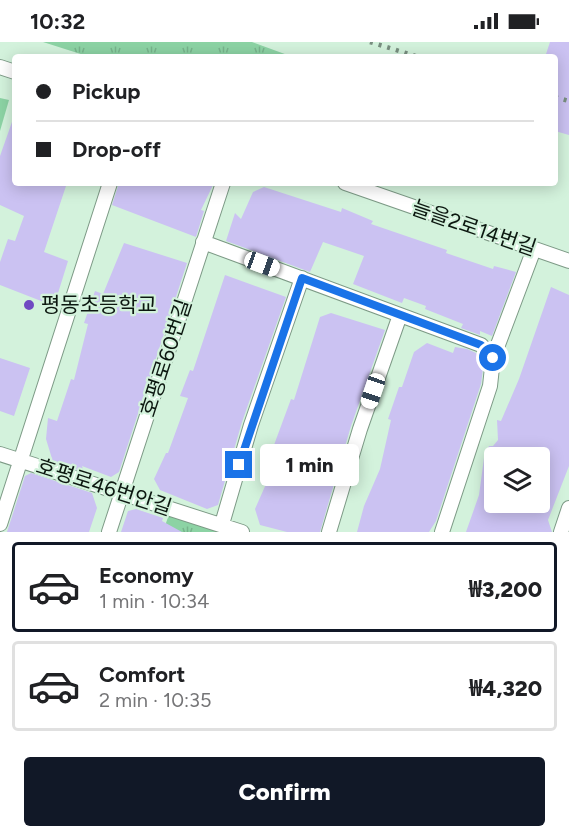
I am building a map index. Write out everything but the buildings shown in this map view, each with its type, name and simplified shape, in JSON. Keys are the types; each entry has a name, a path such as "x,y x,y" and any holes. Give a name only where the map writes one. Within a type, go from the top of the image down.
{"street":[{"path":"0,524 109,186"},
{"name":"호평로60번길","path":"109,532 222,186"},
{"name":"늘을2로14번길","path":"354,186 569,261"},
{"path":"204,242 481,345 493,358"},
{"path":"442,532 490,386 493,358 534,249"},
{"path":"222,524 251,425 302,278"},
{"path":"329,532 360,429 400,315"},
{"name":"호평로46번안길","path":"0,454 242,532"},
{"path":"561,532 569,508"}],"green space":[{"path":"43,42 252,42 285,54 81,54"},
{"path":"0,98 9,100 0,131"},
{"path":"169,514 220,532 163,532"}],"railway":[{"path":"370,42 409,54"},
{"path":"558,98 569,101"}],"place":[{"name":"평동초등학교","path":"29,305"}],"route":[{"path":"239,465 302,278 481,345 493,358"}]}
